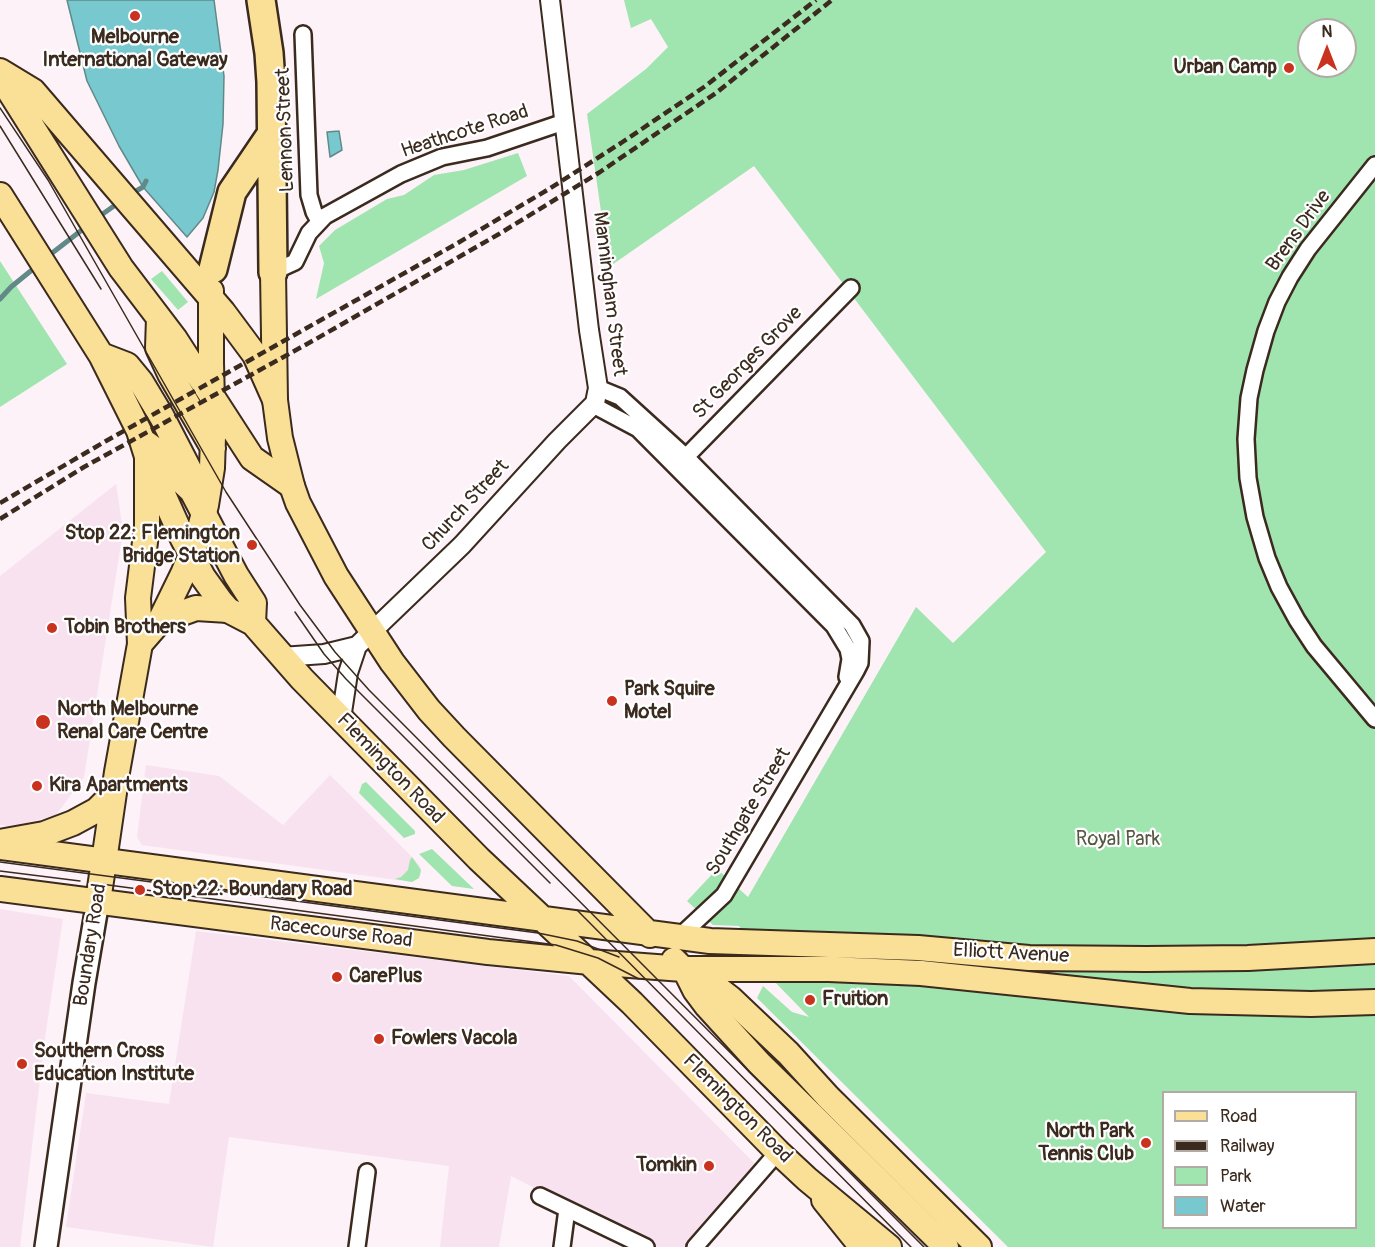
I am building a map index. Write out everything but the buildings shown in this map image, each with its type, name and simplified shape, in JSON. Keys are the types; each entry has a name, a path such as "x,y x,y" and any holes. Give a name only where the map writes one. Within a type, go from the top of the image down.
{"highway":[{"path":"261,0 269,52 273,272"},
{"path":"213,269 232,192 272,133"}],"main road":[{"path":"0,71 33,91 210,298 255,355 275,400"},
{"path":"0,76 117,261 189,360 252,458 292,486"},
{"name":"Flemington Road","path":"5,203 101,355 191,555 203,577 228,610 253,623 341,719 472,852 590,963 778,1152 889,1247"},
{"path":"140,644 160,621 191,555 204,515 213,448 210,298 213,269"},
{"path":"273,272 275,400 280,438 292,486 306,520 336,576 365,639 401,673 454,737 684,970 702,1000 759,1063 946,1247"},
{"path":"159,318 158,348 170,374 213,448"},
{"path":"101,355 127,365 141,382 191,472 192,491"},
{"path":"145,450 166,458 175,475 192,491 240,583 254,603 253,623"},
{"name":"Boundary Road","path":"46,1247 84,982 140,644 138,598 147,526 145,450"},
{"path":"160,621 196,608 228,610"},
{"path":"0,844 44,834 73,823 97,810 114,793"},
{"name":"Racecourse Road","path":"0,844 104,861 647,932"},
{"name":"Racecourse Road","path":"0,889 488,952 684,970"},
{"name":"Elliott Avenue","path":"647,932 710,941 918,948 1029,958 1248,958 1375,951"},
{"name":"Elliott Avenue","path":"684,970 829,969 921,973 1190,1001 1311,1004 1375,1002"},
{"path":"684,970 717,988 737,1005 788,1053 828,1097 979,1247"},
{"name":"Flemington Road","path":"807,1179 854,1244"}],"street":[{"name":"Manningham Street","path":"550,0 596,397 620,397 681,462 855,629 861,641 855,660"},
{"name":"Lennon Street","path":"303,34 309,195 319,221"},
{"name":"Heathcote Road","path":"273,272 295,262 300,248 319,221 401,174 449,155 487,148 564,122"},
{"name":"Brens Drive","path":"1375,165 1303,255 1281,295 1266,331 1255,370 1246,439 1251,499 1260,538 1279,587 1314,646 1375,719"},
{"name":"St Georges Grove","path":"681,462 851,288"},
{"name":"Church Street","path":"365,639 462,545 596,397"},
{"path":"282,657 324,654 365,639"},
{"path":"341,719 348,673 365,639"},
{"name":"Southgate Street","path":"679,937 721,899 856,671 855,660"},
{"path":"1302,955 1344,951 1375,944"},
{"path":"695,1247 778,1152"},
{"path":"357,1247 367,1172"},
{"path":"540,1196 646,1247"},
{"path":"562,1247 567,1209"}],"shaded area":[{"path":"116,484 123,531 84,777 56,815 11,827 0,825 0,576"},
{"path":"146,765 219,776 283,825 330,775 420,866 419,878 412,882 142,845 137,837"},
{"path":"0,909 63,919 45,1038 20,1247 0,1247"},
{"path":"196,931 569,976 761,1170 686,1247 651,1247 511,1176 499,1247 440,1247 449,1166 229,1137 213,1247 66,1227 86,1093 169,1104"}],"green space":[{"name":"Royal Park","path":"624,0 1375,0 1375,1247 1008,1247 757,998 763,986 792,1012 809,1017 771,978 739,926 713,925 687,901 717,869 748,897 916,607 953,643 1046,552 754,166 609,267 587,114 646,69 668,47 651,19 631,28"},
{"path":"518,153 527,176 316,299 324,263 319,246 335,230 387,199 404,195 434,175 464,170"},
{"path":"0,261 67,364 0,407"},
{"path":"162,271 188,302 178,310 151,279"},
{"path":"366,782 415,831 415,834 404,838 359,793 362,784"},
{"path":"432,849 474,889 452,886 419,854"},
{"path":"412,857 421,870 419,878 412,882 395,879 408,870"}],"water":[{"path":"67,0 214,0 224,76 223,124 218,170 214,192 203,218 187,237 143,187 119,146 87,81"},
{"path":"339,131 342,150 330,157 327,132"}],"waterway":[{"path":"131,194 143,187 146,181"},
{"path":"97,218 121,201"},
{"path":"47,257 87,226"},
{"path":"0,299 38,265"}],"tram line":[{"path":"0,108 48,180 226,492 300,605 335,652 369,690 924,1247"},
{"path":"0,126 101,289"},
{"path":"295,612 324,654 346,679 550,883"},
{"path":"0,862 538,933 577,941 619,957"},
{"path":"0,871 80,881"},
{"path":"101,884 556,945 598,958 639,979"},
{"path":"577,910 911,1247"}],"railway":[{"path":"0,503 549,189 704,87 816,0"},
{"path":"0,519 84,467 316,339 499,234 600,172 716,93 832,0"}],"place":[{"name":"Melbourne International Gateway","path":"135,16"},
{"name":"Urban Camp","path":"1289,68"},
{"name":"Stop 22: Flemington Bridge Station","path":"252,545"},
{"name":"Tobin Brothers","path":"52,628"},
{"name":"Park Squire Motel","path":"612,701"},
{"name":"North Melbourne Renal Care Centre","path":"43,722"},
{"name":"Kira Apartments","path":"37,786"},
{"name":"Stop 22: Boundary Road","path":"140,890"},
{"name":"CarePlus","path":"337,977"},
{"name":"Fruition","path":"810,1000"},
{"name":"Fowlers Vacola","path":"379,1039"},
{"name":"Southern Cross Education Institute","path":"22,1064"},
{"name":"North Park Tennis Club","path":"1146,1143"},
{"name":"Tomkin","path":"709,1166"}]}
